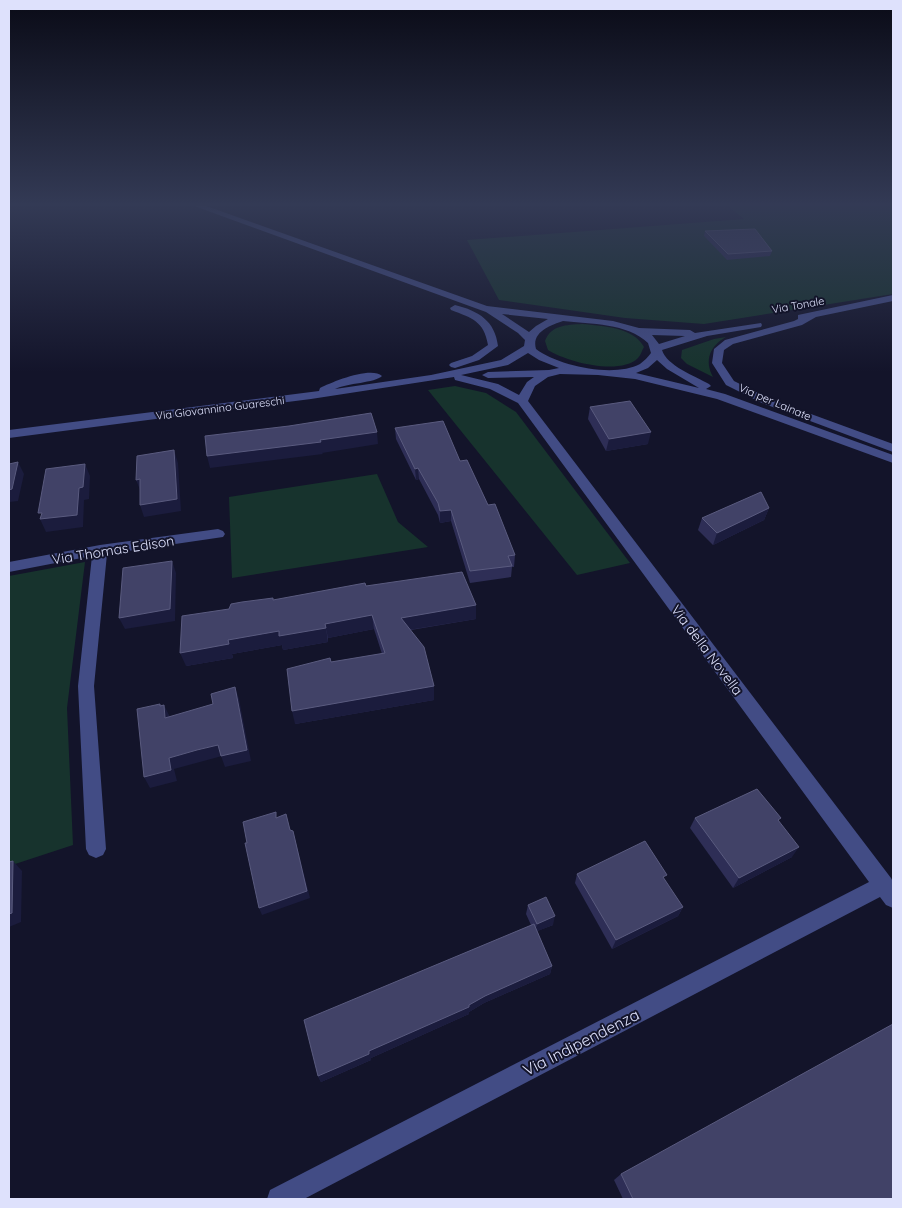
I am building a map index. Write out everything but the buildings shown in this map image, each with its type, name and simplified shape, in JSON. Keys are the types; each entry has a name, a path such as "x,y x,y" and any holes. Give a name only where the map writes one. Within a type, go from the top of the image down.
{"street":[{"path":"311,396 342,381 468,363 484,354 493,346 492,332 485,322 472,314 335,259"},
{"path":"345,259 486,308 613,324 635,330 670,334 706,333"},
{"name":"Via Tonale","path":"706,333 812,316 893,298"},
{"path":"486,308 522,331 531,350 542,357 580,371"},
{"name":"Via per Lainate","path":"812,316 798,323 729,342 719,349 717,363 722,373 730,383 766,401 893,448"},
{"path":"431,378 460,378 504,368 529,343 532,333 540,326 564,318"},
{"path":"635,330 652,340 657,351 706,333"},
{"name":"Via per Lainate","path":"599,372 633,371 645,367 657,351 671,367 721,396"},
{"path":"431,378 504,368"},
{"path":"504,368 507,393"},
{"name":"Via per Lainate","path":"504,368 550,373 580,371 635,376 721,396 893,459"},
{"path":"460,378 494,386 522,401 532,383 550,373"},
{"name":"Via Giovannino Guareschi","path":"9,434 311,396 431,378"},
{"name":"Via della Novella","path":"522,401 888,892"},
{"name":"Via Thomas Edison","path":"9,567 100,550 218,534"},
{"path":"96,849 86,686 100,550"},
{"name":"Via Indipendenza","path":"279,1199 888,892"}],"green space":[{"path":"477,259 893,259 893,294 704,324 625,318 499,300"},
{"path":"582,324 625,331 639,340 644,347 638,358 630,363 607,367 580,363 548,350 545,341 551,332 560,327"},
{"path":"726,337 712,349 710,354 709,365 713,377 687,364 681,358 682,350"},
{"path":"455,386 486,393 516,412 630,563 577,575 428,390"},
{"path":"377,474 398,522 428,547 232,578 229,497"},
{"path":"85,562 67,708 73,845 9,866 9,576"}]}
